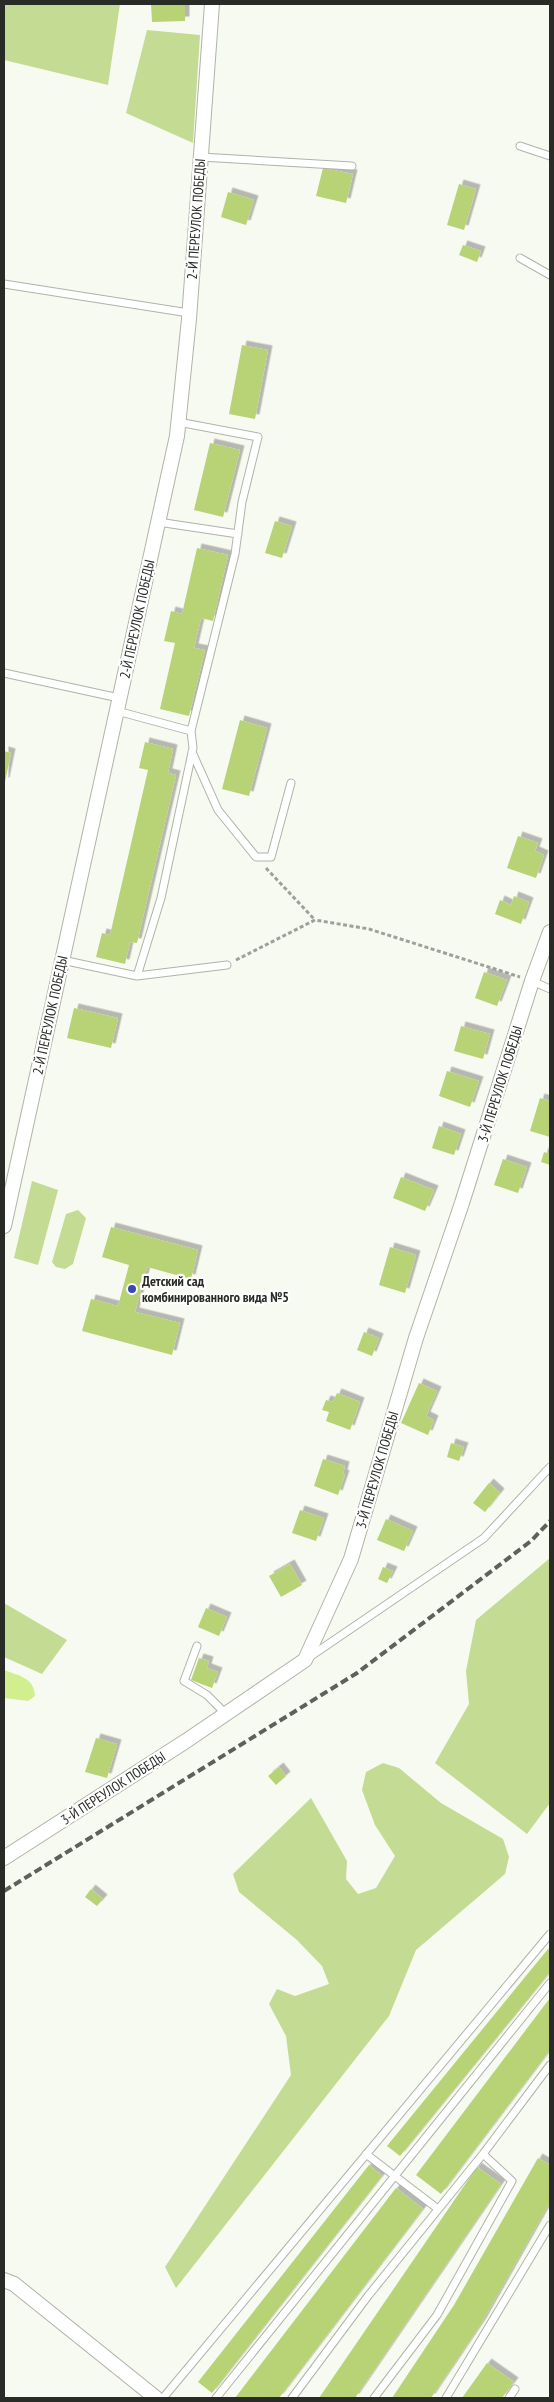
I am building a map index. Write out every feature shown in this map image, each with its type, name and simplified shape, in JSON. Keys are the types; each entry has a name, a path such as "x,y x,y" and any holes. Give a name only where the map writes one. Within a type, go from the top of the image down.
{"street":[{"name":"2-Й ПЕРЕУЛОК ПОБЕДЫ","path":"4,1225 158,522 178,422 190,313 212,4"},
{"name":"3-Й ПЕРЕУЛОК ПОБЕДЫ","path":"4,1858 226,1714 305,1660 351,1559 416,1338 462,1204 532,981 550,932"},
{"path":"4,2280 14,2284 156,2398"}],"lane":[{"path":"520,146 550,156"},
{"path":"201,157 352,166"},
{"path":"520,258 550,275"},
{"path":"4,284 190,313"},
{"path":"136,976 161,898 192,751 191,731 213,648 238,534 242,502 258,437 178,422"},
{"path":"158,522 238,534"},
{"path":"4,673 118,705 191,731"},
{"path":"192,751 218,810 256,857 270,857 291,783"},
{"path":"62,960 136,976 226,965"},
{"path":"532,981 550,988"},
{"path":"305,1660 484,1538 550,1467"},
{"path":"197,1646 184,1680 207,1695 226,1714"},
{"path":"163,2398 550,1934"},
{"path":"216,2398 550,1983"},
{"path":"292,2398 368,2296 482,2154 550,2065"},
{"path":"366,2154 438,2209"},
{"path":"374,2398 437,2315 512,2182 482,2154"},
{"path":"446,2398 550,2225"},
{"path":"509,2398 515,2389"}],"path":[{"path":"256,857 315,920"},
{"path":"226,965 315,920 369,929 532,981"}],"shaded area":[{"path":"4,4 120,4 108,85 4,60"},
{"path":"147,30 200,35 193,143 126,113"},
{"path":"32,1181 58,1190 38,1265 14,1258"},
{"path":"78,1210 86,1218 73,1264 65,1269 56,1267 52,1262 66,1214"},
{"path":"550,1558 550,1803 527,1834 435,1763 469,1704 466,1671 476,1620"},
{"path":"4,1603 67,1640 42,1674 4,1657"},
{"path":"4,1670 29,1681 35,1696 28,1701 4,1698"},
{"path":"383,1763 399,1768 441,1803 503,1839 509,1857 505,1874 416,1950 389,2016 176,2288 165,2267 291,2075 286,2036 269,2004 277,1989 295,1996 329,1984 322,1966 297,1940 239,1892 233,1874 311,1798 347,1861 346,1879 358,1894 376,1888 395,1856 375,1825 362,1790 366,1772"}],"building":[{"path":"151,4 185,4 185,21 152,22"},
{"path":"323,168 353,174 346,203 316,196"},
{"path":"459,184 476,189 464,230 447,225"},
{"path":"228,192 254,200 246,225 221,217"},
{"path":"463,245 481,251 477,262 459,255"},
{"path":"242,345 268,350 255,419 229,414"},
{"path":"210,443 240,450 223,517 194,510"},
{"path":"275,521 292,526 282,558 265,553"},
{"path":"197,548 228,555 213,621 201,618 194,648 205,650 189,716 160,709 175,643 164,641 171,611 182,614"},
{"path":"240,720 267,728 249,796 222,789"},
{"path":"145,742 173,749 168,773 176,775 137,943 130,942 125,964 96,957 102,933 110,935 148,770 139,768"},
{"path":"4,751 11,753 5,782 4,782"},
{"path":"518,836 538,843 535,851 544,855 536,878 507,868"},
{"path":"514,896 529,902 521,924 495,914 500,900 511,905"},
{"path":"484,972 507,980 497,1006 475,998"},
{"path":"74,1008 118,1018 111,1048 67,1038"},
{"path":"461,1026 490,1034 483,1059 454,1051"},
{"path":"447,1071 479,1081 470,1107 439,1096"},
{"path":"540,1098 550,1101 550,1137 530,1131"},
{"path":"439,1126 461,1134 454,1155 432,1148"},
{"path":"544,1152 550,1154 550,1165 541,1162"},
{"path":"503,1159 527,1167 518,1193 494,1185"},
{"path":"401,1177 434,1190 425,1211 393,1198"},
{"name":"Детский сад комбинированного вида №5","path":"111,1227 198,1250 191,1279 147,1267 135,1312 180,1323 172,1355 82,1331 91,1299 118,1306 129,1265 102,1257"},
{"path":"390,1247 416,1255 405,1293 379,1285"},
{"path":"364,1332 379,1338 372,1356 357,1350"},
{"path":"419,1383 437,1391 426,1416 434,1420 428,1435 401,1423"},
{"path":"337,1393 360,1402 350,1430 326,1421 329,1412 322,1410 326,1400 333,1402"},
{"path":"451,1443 464,1447 459,1461 447,1457"},
{"path":"323,1459 345,1466 343,1474 345,1475 338,1495 314,1486"},
{"path":"489,1483 500,1493 485,1512 473,1503"},
{"path":"300,1510 324,1518 316,1541 292,1533"},
{"path":"386,1519 413,1531 404,1551 377,1540"},
{"path":"290,1564 302,1585 281,1597 269,1576"},
{"path":"383,1567 393,1571 387,1583 378,1579"},
{"path":"206,1608 227,1617 219,1636 198,1627"},
{"path":"199,1658 209,1661 207,1668 218,1672 212,1688 191,1680"},
{"path":"96,1738 117,1744 107,1778 85,1772"},
{"path":"279,1767 286,1776 276,1785 268,1776"},
{"path":"91,1889 103,1899 97,1906 85,1897"},
{"path":"548,1949 550,1951 550,1972 400,2156 387,2146"},
{"path":"550,1998 550,2050 441,2194 416,2175"},
{"path":"538,2158 550,2165 550,2202 481,2324 431,2398 392,2398 454,2305"},
{"path":"369,2165 382,2176 212,2393 198,2382"},
{"path":"477,2167 501,2184 355,2398 319,2398"},
{"path":"396,2188 423,2209 279,2398 235,2398"},
{"path":"487,2363 514,2382 502,2398 462,2398"}],"railway":[{"path":"4,1891 357,1673 531,1541 550,1521"}],"place":[{"name":"Детский сад комбинированного вида №5","path":"132,1289"}]}
